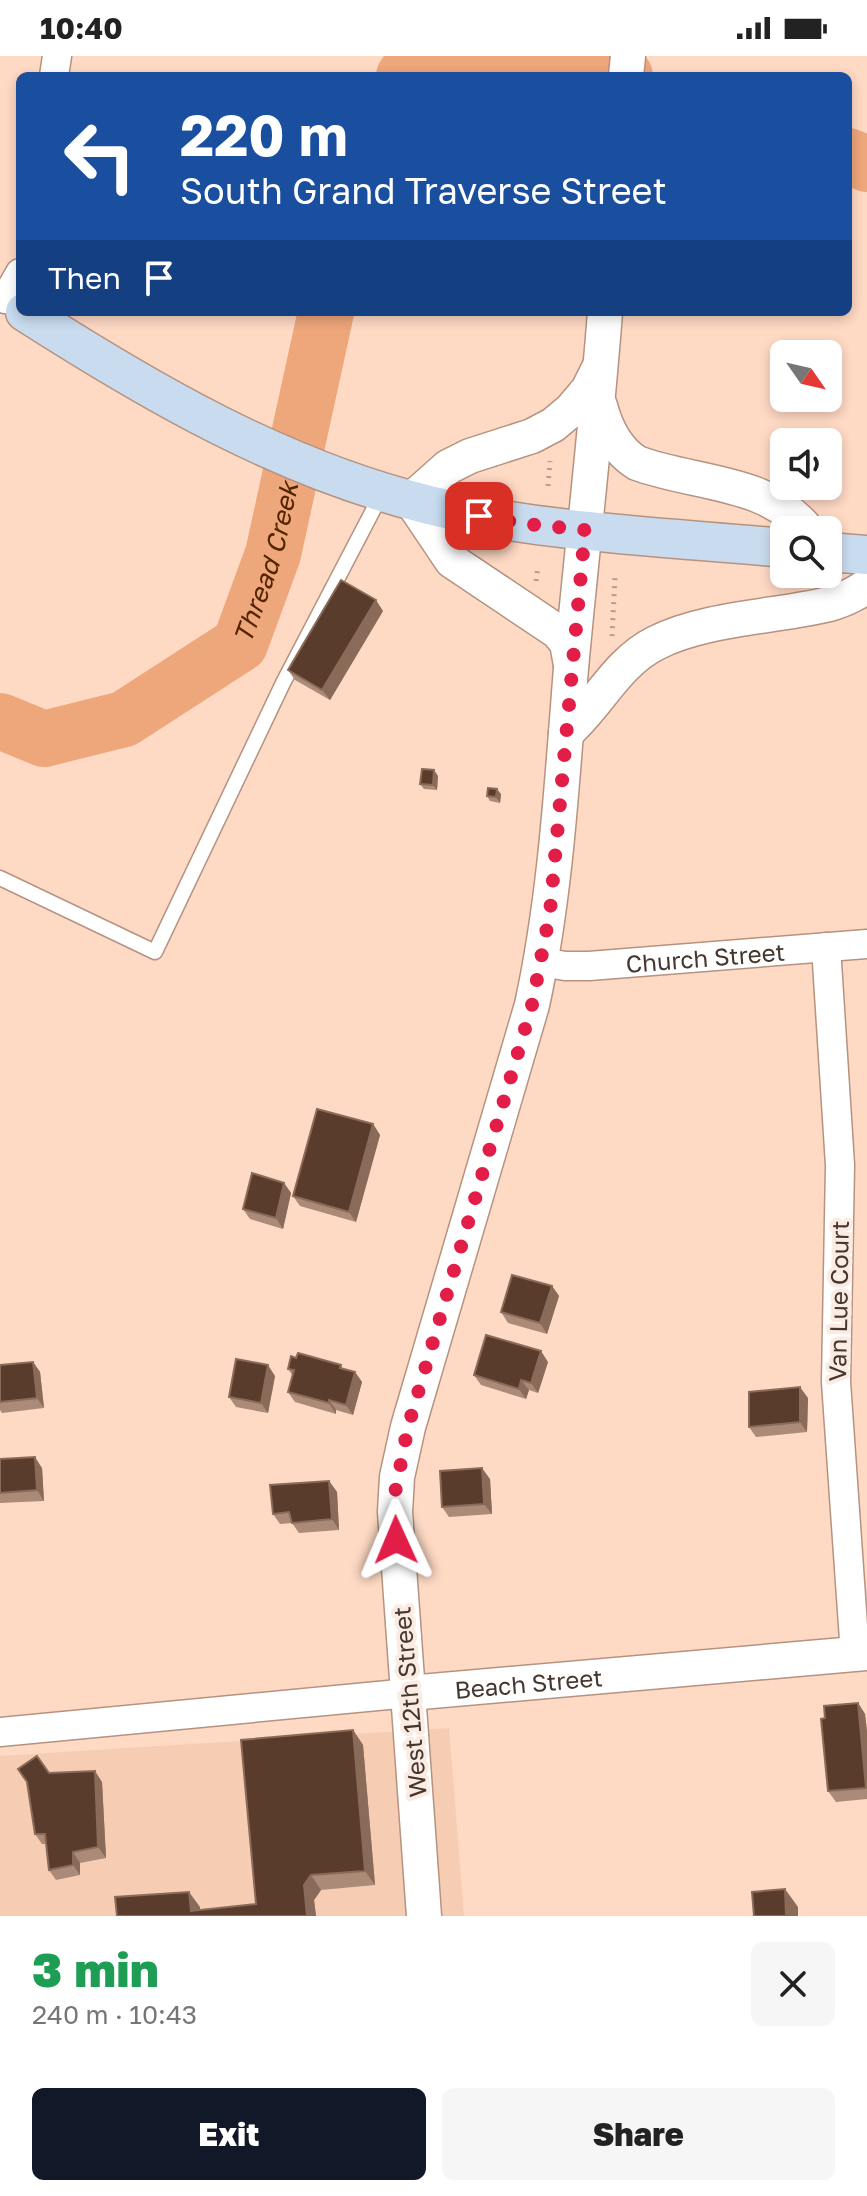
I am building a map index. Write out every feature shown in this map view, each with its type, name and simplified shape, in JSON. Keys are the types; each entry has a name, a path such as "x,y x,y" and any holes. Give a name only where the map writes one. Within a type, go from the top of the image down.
{"main road":[{"path":"40,316 134,381 260,445 346,479 479,516 526,524 770,547"},
{"path":"842,553 867,555"}],"street":[{"name":"West 12th Street","path":"424,1916 397,1567 397,1477 408,1427 542,962 555,867 605,316"},
{"path":"571,670 569,650 558,632 452,561 397,495 470,456 532,436 553,425 588,390 602,359"},
{"path":"599,396 608,430 631,459 663,471 762,497 792,516"},
{"path":"566,733 633,657 659,641 700,628 838,603 867,586"},
{"name":"Church Street","path":"542,962 589,966 867,944"},
{"name":"Van Lue Court","path":"826,947 840,1165 836,1382 861,1653"},
{"name":"Beach Street","path":"0,1732 861,1653"}],"lane":[{"path":"0,878 155,952 283,683 397,495"}],"path":[{"path":"612,650 615,577"}],"shaded area":[{"path":"449,1728 464,1916 0,1916 0,1756"}],"building":[{"path":"341,580 376,600 322,690 288,670"},
{"path":"422,769 434,770 433,785 420,784"},
{"path":"488,788 497,789 496,797 487,796"},
{"path":"317,1109 373,1124 349,1212 293,1196"},
{"path":"252,1173 284,1183 276,1218 243,1209"},
{"path":"512,1275 552,1286 540,1323 501,1312"},
{"path":"486,1335 541,1351 531,1383 521,1380 519,1389 474,1375"},
{"path":"298,1353 355,1372 346,1405 288,1392 294,1370 288,1369 291,1356 296,1358"},
{"path":"236,1359 268,1365 261,1403 229,1397"},
{"path":"33,1362 37,1398 0,1402 0,1365"},
{"path":"800,1387 800,1422 749,1427 749,1392"},
{"path":"35,1457 37,1490 0,1493 0,1459"},
{"path":"482,1468 484,1504 442,1507 440,1471"},
{"path":"329,1481 332,1519 292,1523 289,1512 273,1514 270,1485"},
{"path":"858,1703 866,1788 828,1791 821,1719 825,1718 824,1706"},
{"path":"353,1730 365,1871 311,1875 304,1885 307,1916 117,1916 115,1897 189,1892 191,1911 256,1904 241,1740"},
{"path":"37,1756 49,1773 95,1771 98,1847 73,1852 73,1865 49,1870 45,1834 35,1834 27,1782 18,1769"},
{"path":"785,1889 786,1916 754,1916 752,1892"}],"waterway":[{"name":"Thread Creek","path":"407,72 502,56"},
{"name":"Thread Creek","path":"533,56 607,72"},
{"name":"Thread Creek","path":"852,158 867,164"},
{"name":"Thread Creek","path":"0,721 44,739 124,719 240,644 273,554 325,316"}],"route":[{"path":"396,1540 395,1493 408,1427 542,962 556,852 585,530 479,516"}]}
